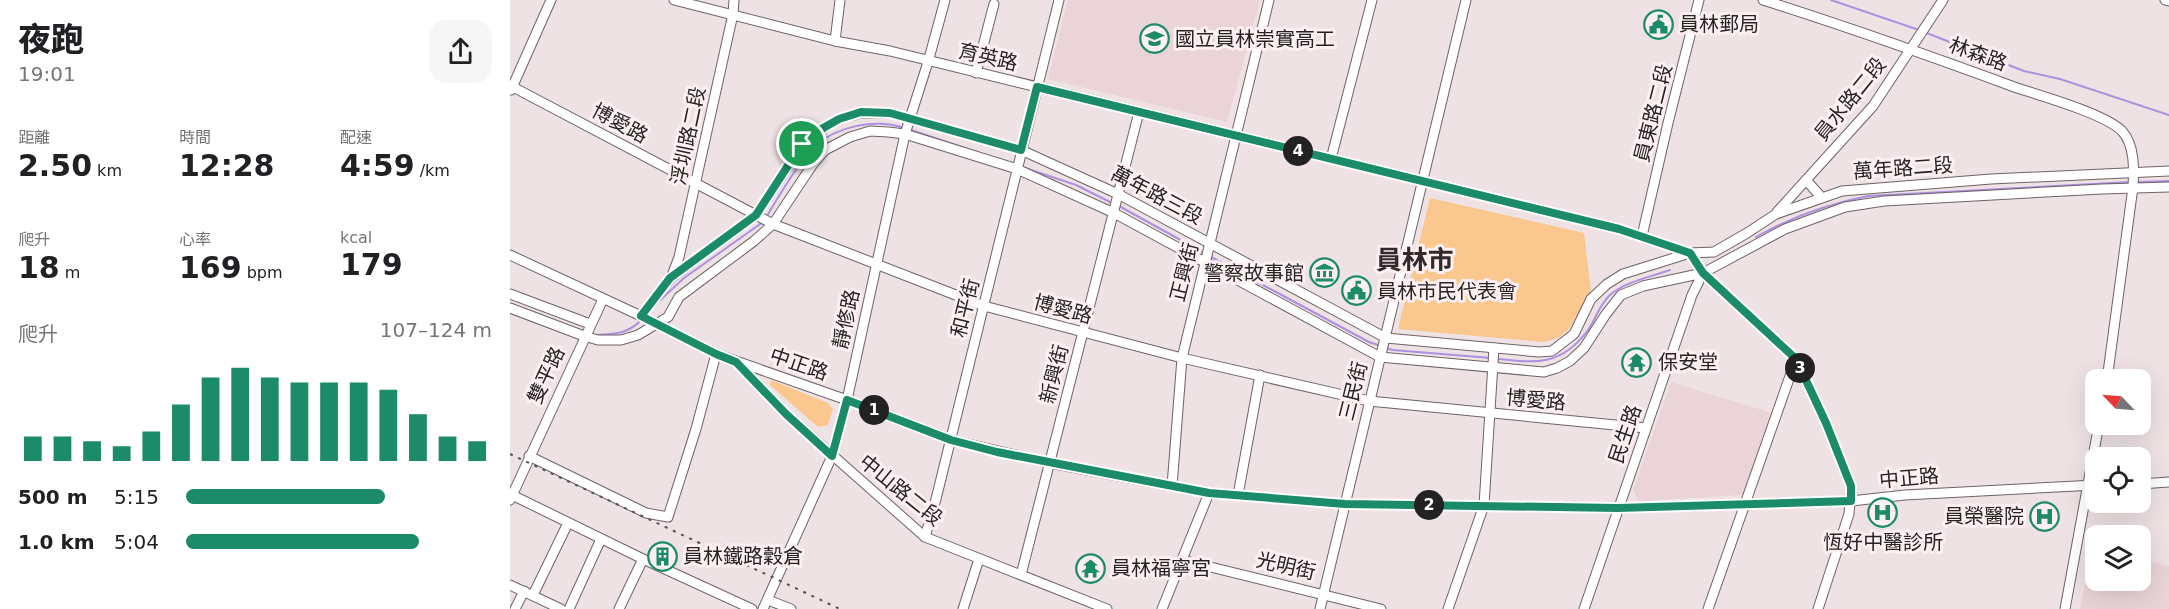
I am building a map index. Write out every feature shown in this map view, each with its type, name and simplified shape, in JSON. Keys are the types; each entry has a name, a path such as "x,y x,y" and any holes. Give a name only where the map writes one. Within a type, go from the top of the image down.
{"street":[{"path":"511,89 551,0"},
{"name":"育英路","path":"674,0 1642,236 1690,253"},
{"name":"浮圳路二段","path":"670,278 679,257 696,184 733,14 734,0"},
{"path":"835,41 840,0"},
{"name":"靜修路","path":"763,609 832,456 847,400 905,134 945,0"},
{"name":"和平街","path":"925,537 1059,0"},
{"name":"正興街","path":"1172,486 1182,358 1269,0"},
{"path":"1331,159 1372,0"},
{"name":"三民街","path":"1320,609 1466,0"},
{"name":"員東路二段","path":"1642,236 1700,0"},
{"name":"林森路","path":"1763,0 1911,49 2074,108 2111,123 2123,132 2134,158 2134,173 2108,369"},
{"path":"1797,11 1802,0"},
{"name":"員水路二段","path":"1776,214 1872,106 1943,0"},
{"path":"976,73 994,4"},
{"name":"博愛路","path":"511,89 773,224 984,306 1182,358 1369,401 1646,428"},
{"name":"萬年路三段","path":"641,316 670,278 756,215 802,144 811,135 839,119 861,112 890,113 1021,150 1118,194 1386,338 1552,351 1574,334 1591,299 1607,284 1623,274 1690,253"},
{"name":"新興街","path":"1021,576 1139,112"},
{"name":"萬年路三段","path":"510,308 598,340 621,340 638,335 668,317 679,297 773,224 825,150 850,137 870,131 905,134 1017,169 1114,213 1380,357 1544,372 1570,361 1584,348 1621,295 1643,286 1703,273"},
{"name":"萬年路二段","path":"1690,253 1714,252 1776,214 1851,189 1991,179 2169,171"},
{"path":"1806,180 1822,198"},
{"name":"萬年路二段","path":"1703,273 1785,229 1853,205 1884,201 2169,187"},
{"path":"1690,253 1703,273 1796,359 1851,486 1849,514 1818,609"},
{"name":"中山路二段","path":"510,255 736,362 786,414 925,537 1107,609"},
{"name":"民生路","path":"1584,609 1692,296 1703,273"},
{"path":"510,294 590,324"},
{"name":"雙平路","path":"511,497 603,299"},
{"path":"1448,609 1484,505 1494,348"},
{"path":"529,456 646,513 668,517 696,429 716,354"},
{"path":"1708,609 1796,359"},
{"name":"中正路","path":"736,362 847,400 951,440 1050,463 1209,493 1345,504 1618,508 1851,501 1905,495 2085,485"},
{"path":"1238,495 1260,375"},
{"path":"2151,483 2169,482"},
{"path":"1162,609 1209,493"},
{"path":"511,497 752,609"},
{"path":"2065,609 2086,513"},
{"path":"533,595 568,523"},
{"path":"568,609 601,539"},
{"path":"619,609 642,559"},
{"path":"963,609 979,559"},
{"name":"光明街","path":"1182,560 1381,609"},
{"path":"510,585 561,609"},
{"path":"515,609 524,591"},
{"path":"768,600 791,609"}],"shaded area":[{"name":"國立員林崇實高工","path":"1068,0 1260,0 1227,122 1048,79"},
{"path":"1430,198 1584,233 1591,291 1569,329 1558,338 1544,342 1398,329"},
{"path":"771,380 828,403 833,409 828,425 818,427 770,385"},
{"path":"1671,382 1772,413 1743,495 1639,501 1633,490"},
{"path":"2151,562 2169,566 2169,609 2080,609 2085,584 2085,591 2151,591"}],"waterway":[{"path":"1831,0 1919,30"},
{"path":"1924,32 2024,71 2060,79 2169,115"},
{"path":"766,218 807,154 823,140 845,129 869,124 905,128"},
{"path":"911,130 977,152"},
{"path":"1025,168 1076,185 1114,204"},
{"path":"2136,182 2169,181"},
{"path":"1756,237 1810,212 1868,196 2130,182"},
{"path":"1119,206 1206,254"},
{"path":"656,304 684,278 763,222"},
{"path":"1211,257 1369,342 1381,346"},
{"path":"1497,359 1536,361 1558,356 1578,342 1588,330 1603,303 1616,290 1670,270"},
{"path":"596,335 632,328 642,319"},
{"path":"1386,348 1491,358"}],"railway":[{"path":"510,454 840,609"}],"place":[{"name":"員林郵局","path":"1658,24"},
{"name":"國立員林崇實高工","path":"1154,39"},
{"name":"警察故事館","path":"1325,273"},
{"name":"員林市民代表會","path":"1356,291"},
{"name":"保安堂","path":"1637,362"},
{"name":"恆好中醫診所","path":"1883,512"},
{"name":"員榮醫院","path":"2045,516"},
{"name":"員林鐵路穀倉","path":"662,556"},
{"name":"員林福寧宮","path":"1090,568"}],"district":[{"name":"員林市","path":"1415,260"}],"route":[{"path":"1037,87 1642,236 1690,253 1703,273 1796,359 1826,423 1851,486 1851,501 1618,508 1345,504 1209,493 997,452 951,440 847,400 832,456 786,414 736,362 641,316 670,278 756,215 802,144 811,135 839,119 861,112 890,113 1021,150 1037,87"}]}
